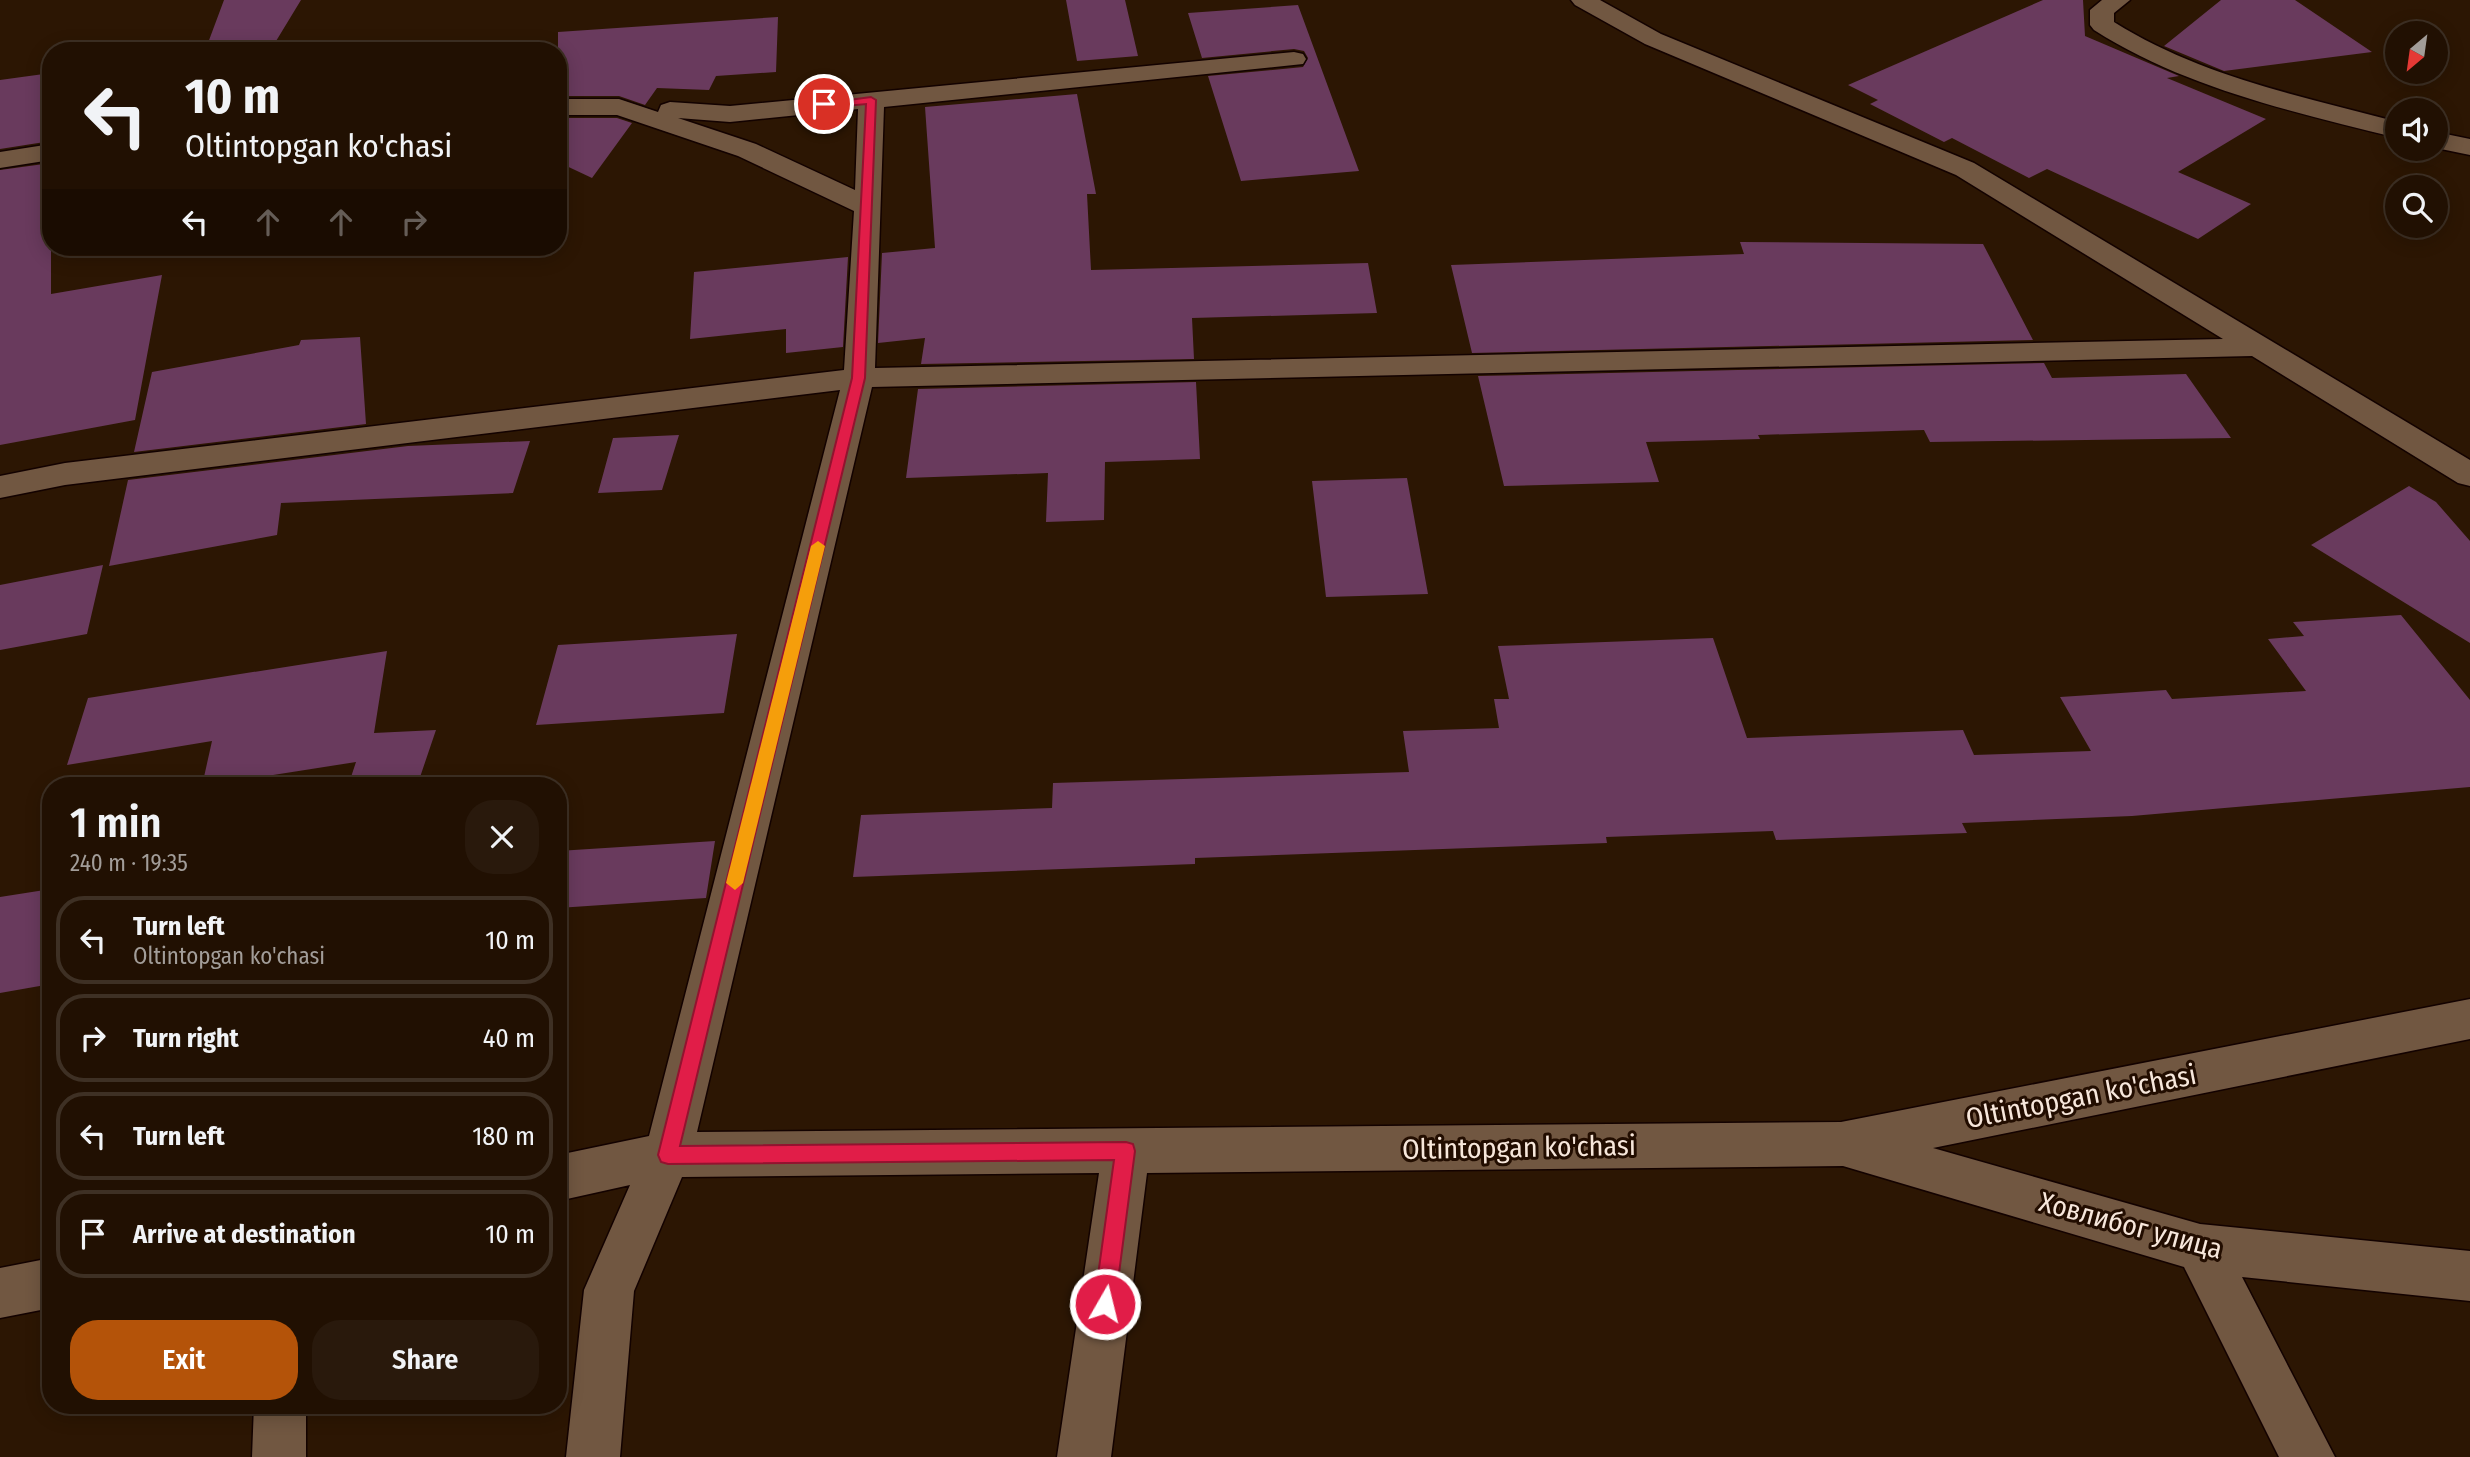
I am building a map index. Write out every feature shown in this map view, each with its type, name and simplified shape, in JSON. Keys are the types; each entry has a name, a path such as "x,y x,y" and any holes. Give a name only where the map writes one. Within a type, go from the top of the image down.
{"street":[{"path":"1583,0 1653,40 1965,169 2470,475"},
{"path":"2118,0 2102,10 2102,25 2130,46 2200,74 2385,126"},
{"path":"567,107 619,107 730,114 1294,59"},
{"path":"593,1457 609,1290 668,1155 859,378 871,100"},
{"path":"619,107 747,150 868,207"},
{"path":"2448,142 2470,147"},
{"path":"0,160 42,153"},
{"path":"0,487 65,474 859,378 2260,347"},
{"name":"Oltintopgan ko'chasi","path":"567,1176 668,1155 1841,1144 2470,1019"},
{"name":"Ховлибог улица","path":"1841,1144 2200,1248 2470,1276"},
{"path":"1084,1457 1126,1151"},
{"path":"2200,1248 2308,1457"},
{"path":"0,1293 42,1285"},
{"path":"279,1457 280,1414"}],"building":[{"path":"224,0 301,0 275,42 208,42"},
{"path":"1066,0 1125,0 1138,56 1077,61"},
{"path":"2043,0 2083,0 2085,36 2179,76 2167,78 2266,119 2178,172 2251,204 2198,239 2047,169 2029,178 1952,138 1944,142 1870,104 1878,100 1848,85"},
{"path":"2221,0 2295,0 2372,52 2224,71 2164,46"},
{"path":"1298,5 1359,171 1241,181 1208,76 1303,67 1308,58 1304,51 1294,49 1202,58 1188,13"},
{"path":"778,17 776,72 716,76 709,90 657,88 645,105 619,96 567,96 567,42 558,42 558,32"},
{"path":"42,74 42,142 0,149 0,80"},
{"path":"1077,94 1096,194 1087,194 1091,270 1368,263 1377,313 1192,318 1194,359 921,364 925,338 878,343 882,253 935,248 925,107"},
{"path":"567,118 617,118 632,123 592,178 567,166"},
{"path":"42,164 42,256 51,256 51,294 162,275 135,420 0,445 0,170"},
{"path":"1740,242 1983,244 2033,340 1472,353 1451,265 1744,254"},
{"path":"848,257 843,347 786,353 786,329 690,339 694,272"},
{"path":"360,337 366,424 134,452 152,372 299,345 301,340"},
{"path":"2044,363 2052,378 2186,374 2231,438 1930,442 1924,430 1758,435 1760,439 1646,442 1659,482 1504,486 1478,376"},
{"path":"1196,382 1200,459 1105,462 1104,520 1046,522 1048,473 906,478 918,389"},
{"path":"679,435 662,490 598,493 613,438"},
{"path":"530,441 513,493 281,503 277,535 109,566 128,480 408,446"},
{"path":"1407,478 1428,594 1326,597 1312,481"},
{"path":"2409,486 2436,502 2470,541 2470,643 2311,545"},
{"path":"103,565 87,634 0,650 0,585"},
{"path":"2401,615 2470,700 2470,787 2132,816 1962,823 1967,833 1776,840 1773,831 1606,837 1607,843 1195,858 1195,864 853,877 861,815 1052,808 1053,783 1409,772 1403,731 1499,728 1494,699 1509,699 1498,646 1713,638 1747,738 1963,730 1974,755 2091,751 2060,697 2166,690 2172,699 2306,691 2268,639 2304,636 2293,622"},
{"path":"737,634 724,713 536,725 558,645"},
{"path":"387,651 374,733 436,730 420,777 351,777 356,762 260,777 204,777 212,741 67,765 88,698"},
{"path":"715,841 706,898 567,907 567,850"},
{"path":"42,890 42,986 0,993 0,897"}],"slow traffic":[{"path":"735,883 818,546"}],"route":[{"path":"824,104 871,100 859,378 668,1155 1126,1151 1105,1304"}]}
